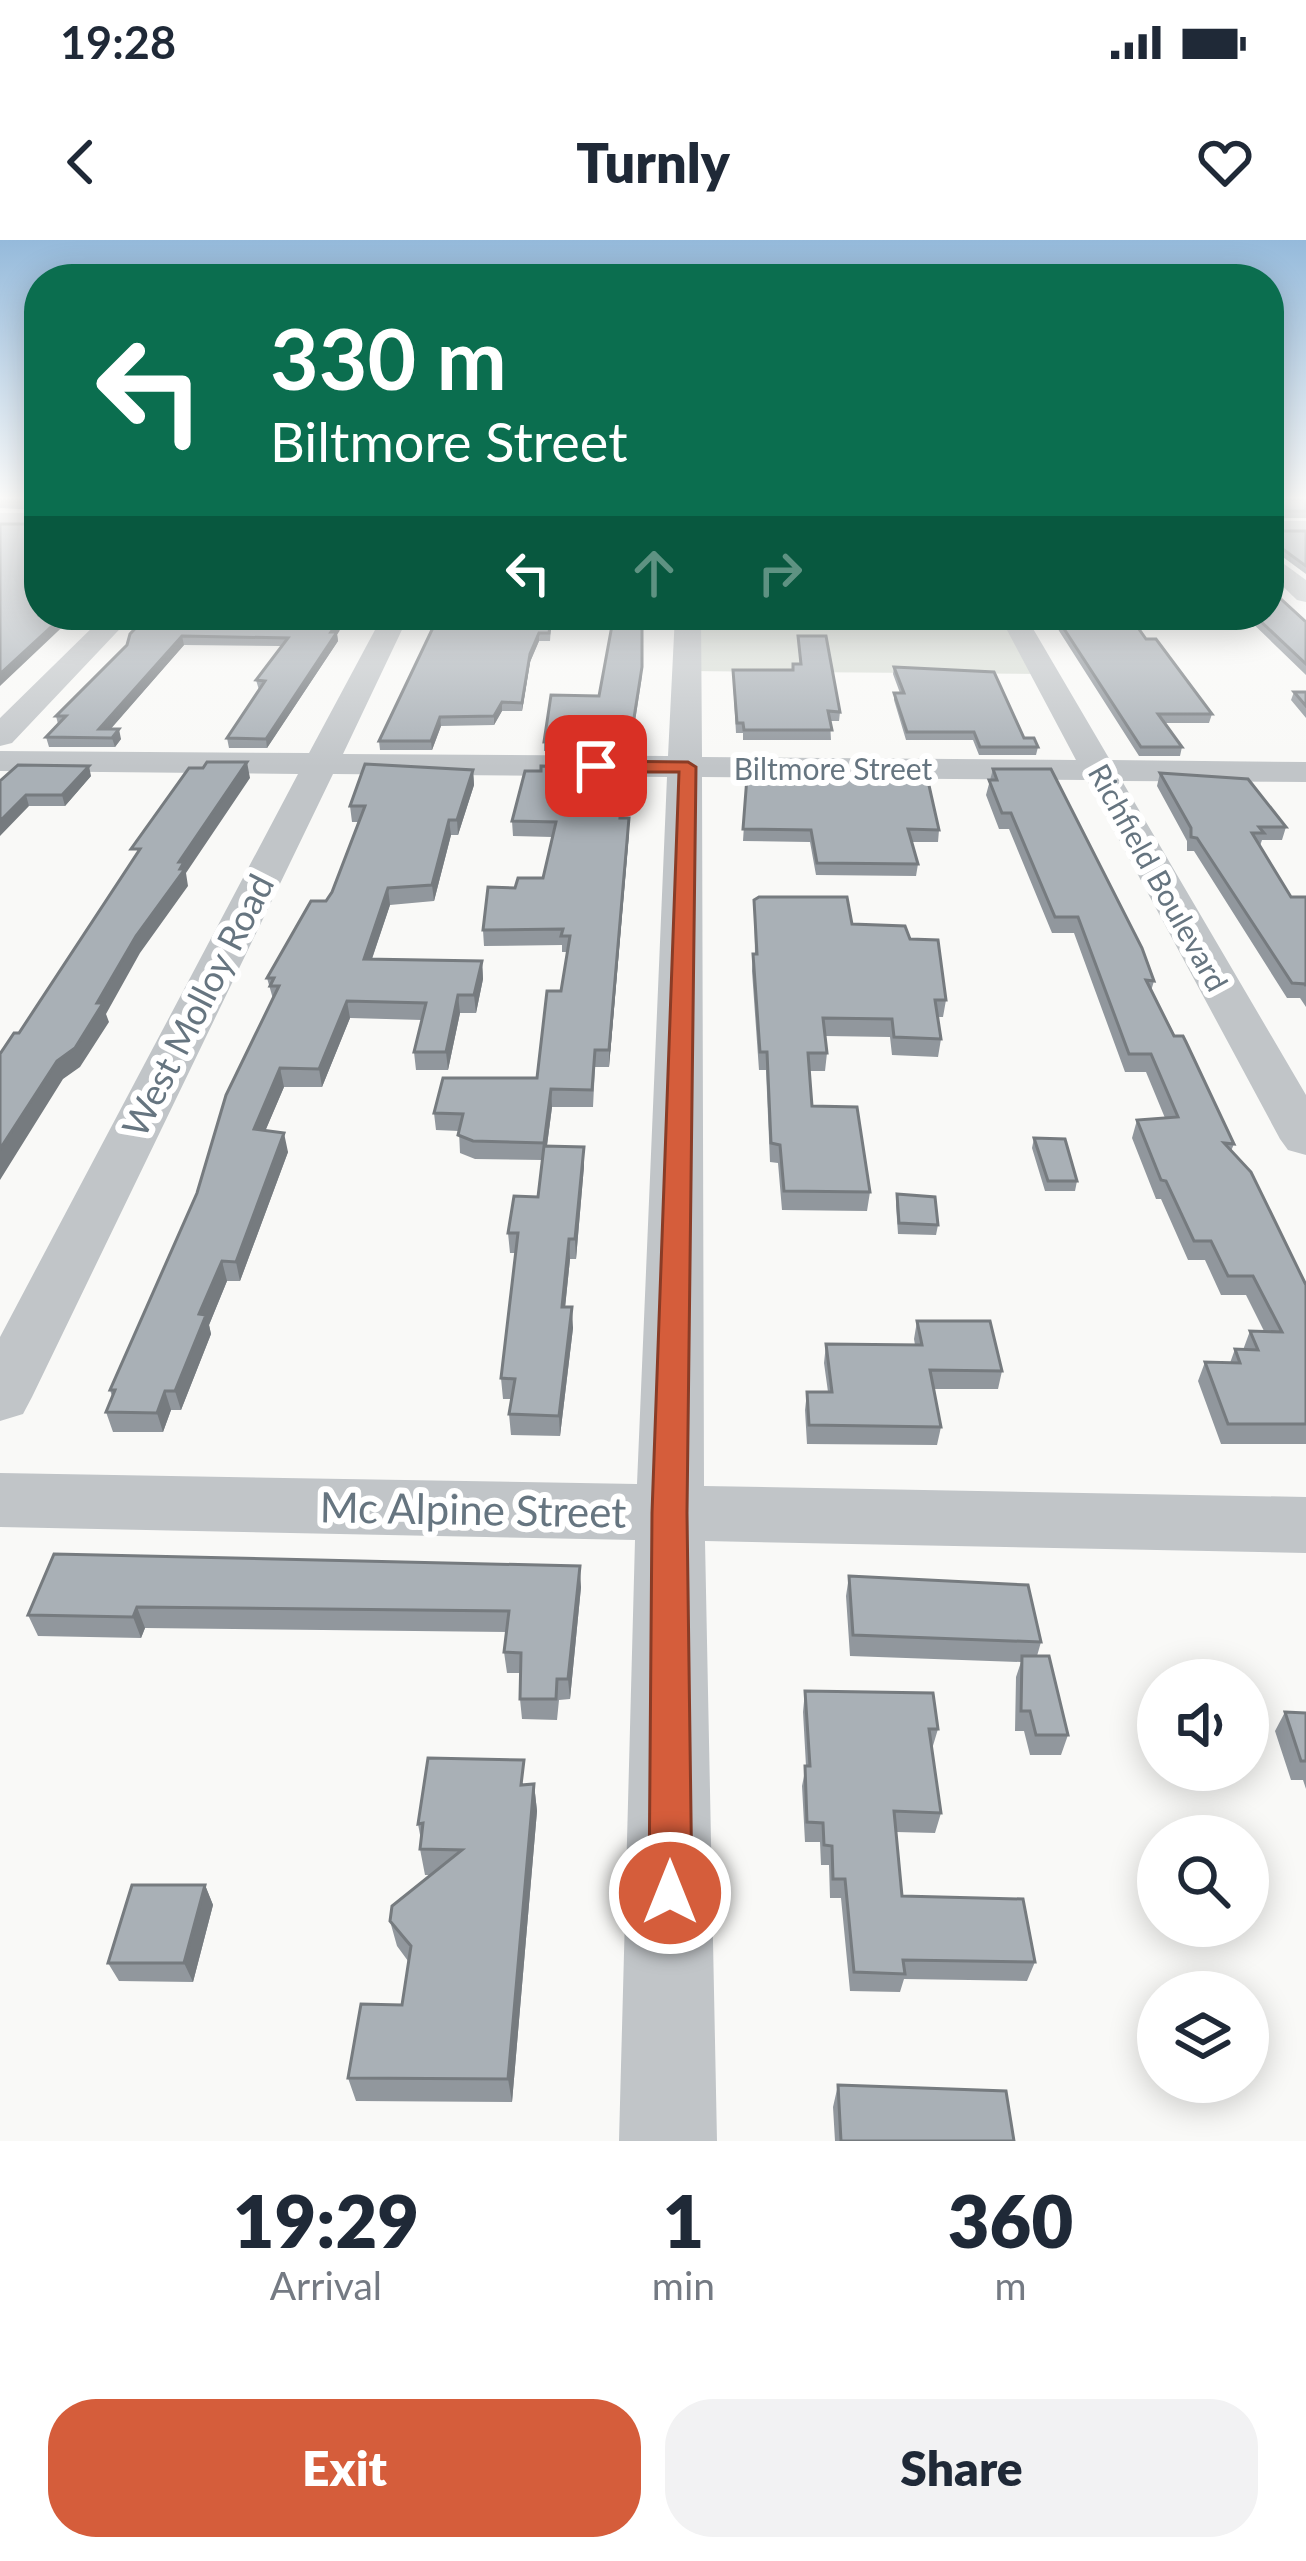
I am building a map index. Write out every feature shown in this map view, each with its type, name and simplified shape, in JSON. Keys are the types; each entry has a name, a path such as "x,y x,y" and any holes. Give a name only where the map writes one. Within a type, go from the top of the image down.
{"street":[{"path":"0,736 106,630"},
{"name":"West Molloy Road","path":"0,1397 388,630"},
{"path":"668,2141 670,1513 688,630"},
{"name":"Richfield Boulevard","path":"1021,630 1306,1139"},
{"name":"Biltmore Street","path":"0,761 1306,772"},
{"name":"Mc Alpine Street","path":"0,1500 1306,1525"}],"shaded area":[{"path":"688,630 1020,630 1045,674 687,671"}],"building":[{"path":"0,589 24,589 24,630 48,630 0,674"},
{"path":"1284,602 1306,622 1306,664 1270,630 1284,630"},
{"path":"134,630 337,632 266,739 227,738 265,681 256,680 288,638 182,636 99,729 119,729 112,738 46,737 66,716 56,716 127,645"},
{"path":"432,630 549,630 539,633 530,654 522,703 502,702 494,716 440,717 431,741 379,741"},
{"path":"611,630 642,630 642,667 631,737 544,742 551,695 599,696"},
{"path":"1065,630 1140,630 1146,639 1156,639 1212,714 1158,714 1182,747 1141,747"},
{"path":"798,636 826,636 840,712 828,711 832,730 744,730 743,723 737,723 733,670 793,670 793,664 801,664"},
{"path":"894,667 994,672 1024,738 1034,738 1038,747 980,747 974,732 907,732 894,693 904,693"},
{"path":"207,762 247,762 179,862 184,862 180,869 185,869 136,936 75,1048 57,1061 0,1149 0,1054 14,1033 19,1033 140,849 131,849 189,768 203,768"},
{"path":"365,764 473,770 457,820 449,820 432,885 388,888 364,959 482,961 474,995 458,995 446,1052 414,1052 426,1003 347,1001 319,1069 280,1068 254,1129 284,1133 236,1262 222,1261 199,1314 206,1315 175,1391 165,1391 157,1413 106,1412 115,1390 110,1390 197,1193 226,1095 279,986 270,986 274,978 267,978 311,901 326,901 332,892 365,806 350,806"},
{"path":"18,765 89,766 62,795 26,795 0,821 0,781"},
{"path":"541,766 576,767 569,795 622,795 620,818 629,818 609,1050 595,1050 592,1090 551,1089 544,1143 473,1141 458,1135 463,1114 434,1113 443,1078 537,1078 547,991 561,991 570,936 561,936 563,929 483,930 488,887 515,888 518,878 543,878 556,822 512,821 525,771 541,771"},
{"path":"993,769 1051,769 1142,948 1154,981 1146,980 1174,1036 1183,1036 1234,1144 1224,1143 1251,1172 1306,1285 1306,1424 1228,1424 1205,1362 1240,1363 1235,1349 1258,1350 1250,1331 1282,1332 1253,1276 1228,1276 1211,1241 1194,1241 1166,1181 1161,1180 1137,1120 1178,1117 1151,1054 1129,1054 1078,917 1055,917 1011,813 1002,813 989,780 997,780"},
{"path":"1160,773 1248,779 1286,827 1259,827 1264,833 1252,833 1291,897 1306,897 1306,986 1292,983 1197,838 1191,837 1191,828"},
{"path":"747,777 928,781 939,830 908,829 918,864 817,863 811,830 743,829"},
{"path":"847,897 852,924 905,926 910,939 938,940 946,1000 935,1000 941,1039 894,1037 892,1019 823,1018 827,1053 808,1053 812,1106 857,1107 870,1192 784,1191 780,1145 771,1143 767,1052 760,1052 753,954 757,954 754,900"},
{"path":"1034,1138 1065,1139 1077,1181 1048,1181"},
{"path":"544,1146 584,1147 575,1239 569,1239 562,1307 572,1307 559,1416 509,1414 515,1379 501,1378 518,1233 508,1233 514,1196 538,1197"},
{"path":"897,1194 935,1197 938,1225 899,1223"},
{"path":"917,1321 990,1321 1002,1371 930,1370 941,1427 809,1425 807,1392 832,1392 826,1344 922,1345"},
{"path":"54,1554 580,1566 568,1679 557,1679 556,1699 520,1699 521,1653 504,1652 509,1611 137,1607 133,1617 28,1615"},
{"path":"849,1576 1028,1585 1041,1642 853,1635"},
{"path":"1022,1656 1049,1656 1068,1735 1036,1735 1030,1711 1021,1711"},
{"path":"805,1691 933,1693 938,1729 929,1729 941,1813 894,1811 902,1896 1023,1899 1035,1962 903,1960 905,1974 854,1972 845,1879 833,1879 832,1846 824,1845 823,1823 807,1822 805,1766 810,1766"},
{"path":"1285,1712 1306,1713 1306,1761 1301,1761"},
{"path":"428,1758 524,1760 521,1785 534,1784 508,2079 348,2078 361,2004 402,2005 411,1946 390,1921 392,1906 462,1850 420,1849 423,1823 418,1824"},
{"path":"132,1885 205,1885 184,1963 108,1963"},
{"path":"838,2085 1006,2091 1014,2141 841,2141"}],"route":[{"path":"596,766 688,767 670,1513 670,1893"}]}
